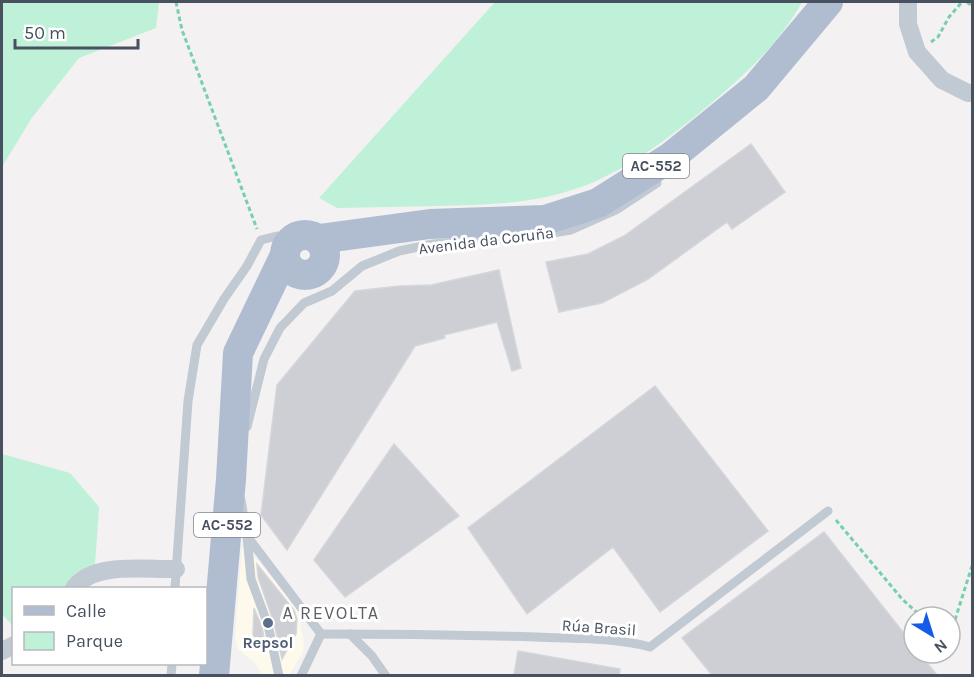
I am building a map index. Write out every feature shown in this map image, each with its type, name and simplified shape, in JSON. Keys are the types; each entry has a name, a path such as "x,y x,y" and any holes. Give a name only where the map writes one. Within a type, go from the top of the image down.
{"main road":[{"name":"Avenida da Coruña","path":"297,251 430,224 545,220 598,202 670,157 756,88 829,2"},
{"name":"AC-552","path":"214,675 238,364 297,251"}],"street":[{"path":"908,2 909,24 917,52 942,80 970,93"},
{"path":"75,587 100,571 176,569"}],"lane":[{"name":"Avenida da Coruña","path":"812,39 829,2"},
{"name":"Avenida da Coruña","path":"246,433 264,359 280,328 304,303 332,291 362,266 399,251 433,244 528,237 571,230 616,210 663,178"},
{"path":"175,587 188,401 197,345 247,266 297,251"},
{"path":"238,364 240,491 251,579 268,624 279,675"},
{"path":"240,491 244,444"},
{"name":"Rúa Brasil","path":"321,634 439,634 554,638 632,642 650,647 828,511"},
{"path":"247,536 321,634 301,675"},
{"path":"350,634 372,656 386,675"}],"path":[{"path":"176,2 182,30 297,251"},
{"path":"917,52 938,37 949,17 962,2"},
{"path":"967,2 972,6"},
{"path":"828,511 909,605"},
{"path":"960,605 972,566"}],"shaded area":[{"name":"Repsol","path":"242,547 254,556 297,609 304,641 303,652 289,675 262,675 255,663 238,649 235,638"}],"green space":[{"path":"2,2 159,2 156,28 79,58 31,119 2,167"},
{"path":"495,2 802,2 772,45 735,83 708,106 664,141 632,162 581,187 546,197 474,205 337,208 319,198"},
{"path":"2,454 70,473 99,507 95,565 76,573 66,587 12,587 12,625 2,614"}],"building":[{"path":"751,144 785,192 732,229 727,222 648,279 602,303 559,312 546,262 588,254 624,236"},
{"path":"499,270 521,368 512,371 497,322 444,335 445,338 415,346 287,550 261,515 277,385 355,291 431,285"},
{"path":"655,386 768,531 660,612 613,547 527,614 468,528"},
{"path":"394,444 459,516 345,597 314,560"},
{"path":"824,532 902,631 902,665 929,665 937,675 712,675 682,638"},
{"path":"257,564 294,610 297,619 296,634 282,659 274,623 258,577"},
{"path":"254,608 262,627 267,653 253,635"},
{"path":"518,651 620,669 619,675 514,675"}],"place":[{"name":"Repsol","path":"268,623"}],"district":[{"name":"A REVOLTA","path":"331,613"}]}
